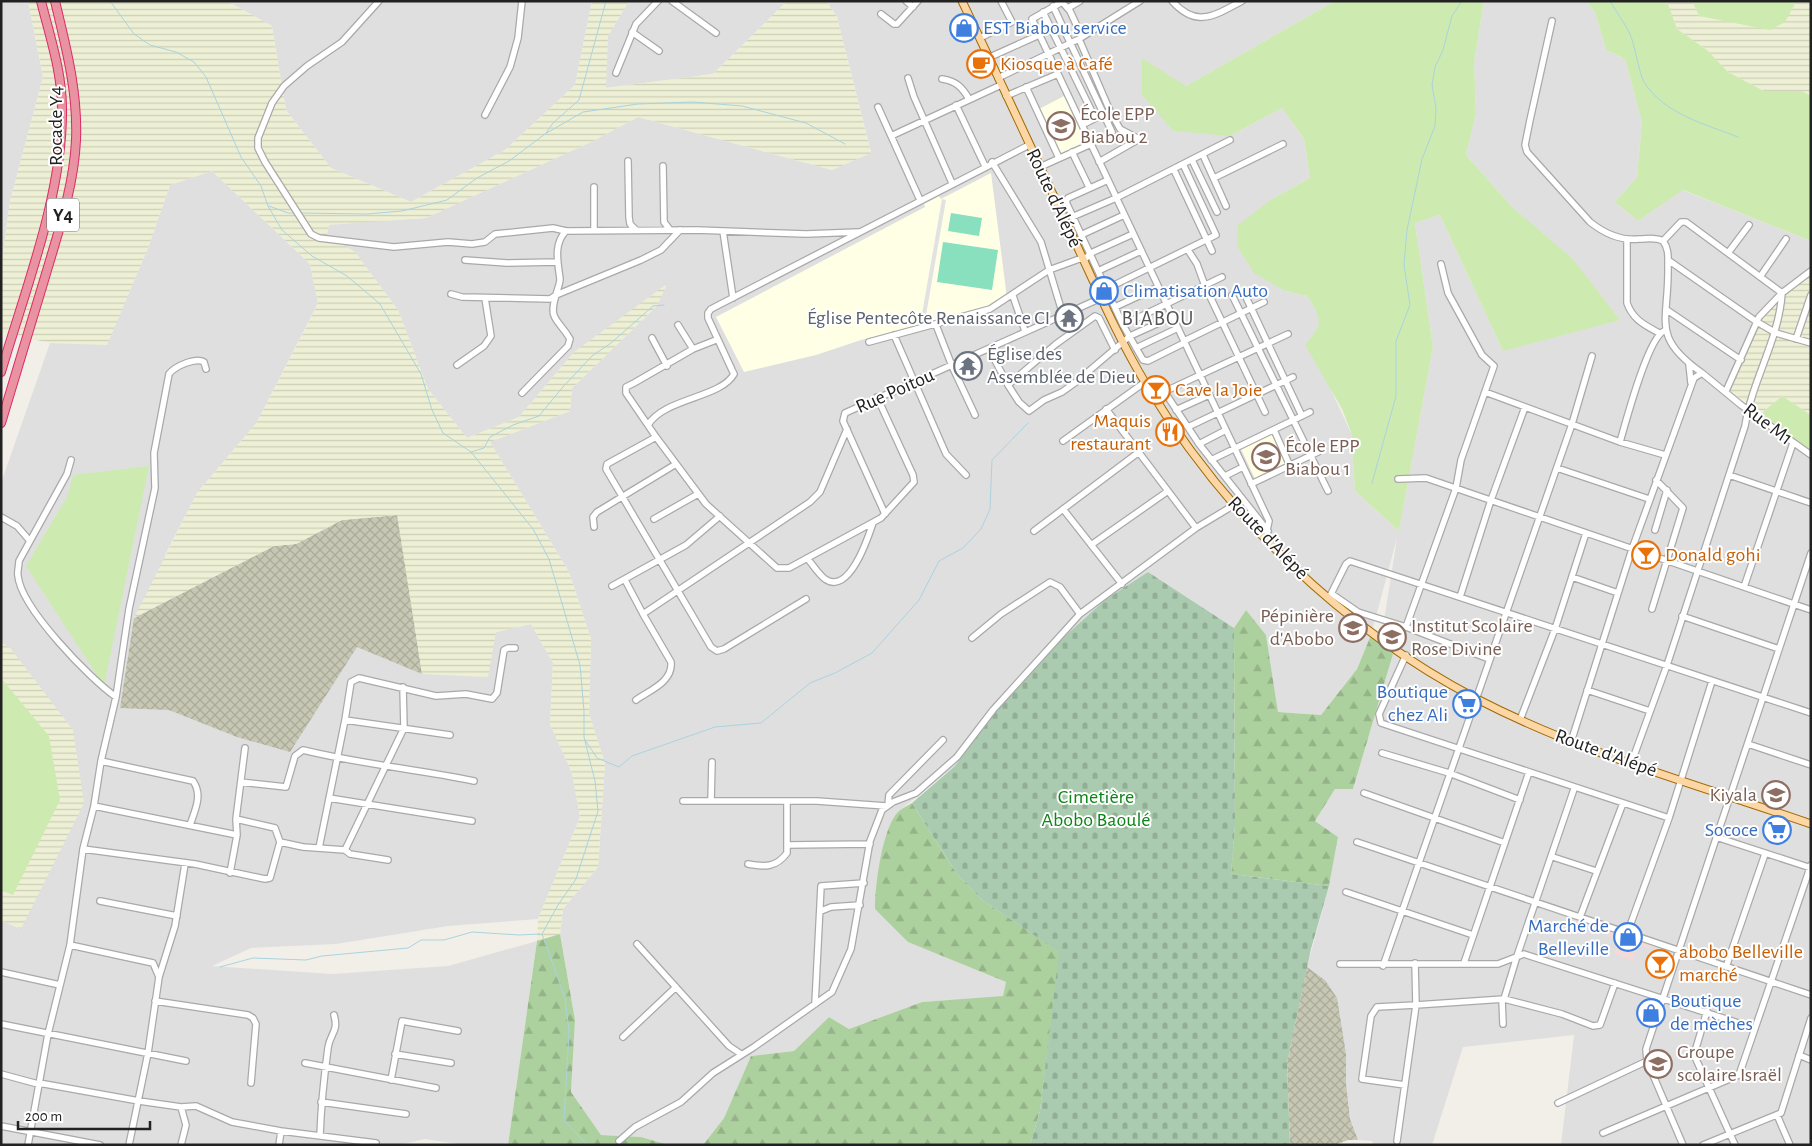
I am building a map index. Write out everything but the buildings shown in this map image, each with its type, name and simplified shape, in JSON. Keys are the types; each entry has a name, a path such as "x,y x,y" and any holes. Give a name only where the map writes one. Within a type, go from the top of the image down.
{"highway":[{"name":"Rocade Y4","path":"1,372 56,184 62,141 62,108 59,77 42,1"},
{"name":"Rocade Y4","path":"1,423 53,252 70,186 74,161 76,139 73,79 68,47 55,1"}],"main road":[{"name":"Route d'Alépé","path":"962,1 1123,343 1145,382 1174,426 1234,505 1265,539 1381,640 1475,698 1572,742 1631,764 1811,824"}],"street":[{"path":"379,1 342,42 313,61 284,86 272,103 258,138 258,148 265,162 311,234 319,238 338,242 394,247 448,242 472,244 484,242 495,234 553,228 566,231 680,230 806,234 859,232"},
{"path":"484,115 510,67 518,38 522,1"},
{"path":"616,73 632,32 641,17 658,1"},
{"path":"672,1 716,33"},
{"path":"906,1 913,7"},
{"path":"881,14 894,24 900,22 918,1"},
{"path":"980,38 1012,22 1001,1"},
{"path":"1068,8 1080,1"},
{"path":"891,136 969,99 1060,47 1080,38 1140,1"},
{"path":"1172,1 1189,14 1205,18 1213,17 1242,1"},
{"path":"1099,162 1139,139 1120,129 1110,111 1068,8 1062,2 1032,19 1039,35 1058,74 1099,162 1108,180 1124,215 1167,305 1172,317 1269,521 1265,539"},
{"path":"1053,6 1112,132"},
{"path":"1043,12 1095,118"},
{"path":"1552,21 1525,145 1527,152 1590,222 1609,235 1627,239 1649,238 1663,241 1666,246 1668,260 1667,310 1662,332 1646,361 1620,442"},
{"path":"632,32 659,51"},
{"path":"988,58 1039,35"},
{"path":"1006,96 1058,74"},
{"path":"908,78 923,120 952,183"},
{"path":"942,79 953,81 964,91 969,99"},
{"path":"1026,87 1059,158"},
{"path":"956,105 985,166"},
{"path":"878,107 920,200"},
{"path":"1082,125 1110,111"},
{"path":"1072,217 1174,170 1230,140"},
{"path":"1040,167 1091,144"},
{"path":"1214,178 1283,144"},
{"path":"648,425 651,420 672,406 719,387 731,379 734,374 716,340 708,313 733,298 992,162 1029,145"},
{"path":"1072,152 1089,188"},
{"path":"1203,154 1226,206"},
{"path":"1192,160 1217,212"},
{"path":"628,161 629,217 630,224 636,230"},
{"path":"992,162 1041,242 1063,315"},
{"path":"1106,289 1215,237 1215,233 1183,164"},
{"path":"663,166 664,222 670,230"},
{"path":"1174,170 1212,251"},
{"path":"1108,180 1067,199 1066,203 1091,253 1114,307 1145,361 1264,302"},
{"path":"594,187 594,231"},
{"path":"1082,235 1124,215"},
{"path":"1663,241 1681,222 1686,222 1782,293"},
{"path":"1728,253 1749,224"},
{"path":"451,294 462,297 550,299 661,250 680,230"},
{"path":"522,393 568,346 570,339 553,317 551,308 560,281 557,262 558,246 562,235 566,231"},
{"path":"723,231 733,298"},
{"path":"868,342 990,309 1013,296 1029,282 1049,270 1083,259 1091,253 1133,234"},
{"path":"1627,239 1627,303 1638,320 1662,332"},
{"path":"1760,276 1786,239"},
{"path":"1188,250 1197,264 1205,286 1265,412"},
{"path":"1098,271 1141,251"},
{"path":"465,260 507,263 557,262"},
{"path":"1668,260 1757,322 1776,333 1811,343"},
{"path":"1406,626 1456,488 1461,460 1494,370 1494,364 1482,355 1453,302 1441,264"},
{"path":"1726,391 1757,322 1766,307 1810,273"},
{"path":"1123,325 1222,277"},
{"path":"1114,307 1158,287"},
{"path":"1631,764 1667,665 1696,570 1745,426 1748,410 1776,333 1781,312 1782,293"},
{"path":"1232,295 1328,491"},
{"path":"1245,295 1302,416"},
{"path":"1796,339 1811,295"},
{"path":"1013,296 1025,332"},
{"path":"457,364 484,346 491,336 486,298"},
{"name":"Rue Poitou","path":"885,514 846,429 843,416 845,413 1101,298"},
{"path":"1667,310 1740,360"},
{"path":"1008,385 1056,344 1095,316 1099,318 1115,350"},
{"path":"989,349 1019,402 1030,411 1076,382 1130,336 1172,317"},
{"path":"678,325 693,349"},
{"path":"936,325 952,366 975,415"},
{"path":"1136,348 1178,328"},
{"name":"Rue M1","path":"1662,332 1689,364 1748,410 1811,455"},
{"path":"1268,531 1199,444 1176,410 1167,392 1288,334"},
{"path":"894,335 946,454 966,475"},
{"path":"652,338 666,366"},
{"path":"716,340 693,349 626,387 629,398 698,494 777,568 789,568 873,523 885,514 914,482 913,475 877,398"},
{"path":"1383,966 1475,698 1557,468 1592,356"},
{"path":"28,1145 48,1034 70,945 83,849 94,806 101,761 116,697 129,609 155,488 154,453 162,418 168,374 174,368 198,360 204,362 206,369"},
{"path":"1572,742 1601,643 1632,548 1691,383 1689,364"},
{"path":"1691,383 1702,373"},
{"path":"1188,427 1293,377"},
{"path":"1064,441 1145,382"},
{"path":"1485,392 1620,442 1664,455"},
{"path":"1176,410 1209,395"},
{"path":"1460,597 1490,500 1526,407"},
{"path":"1106,409 1196,528"},
{"path":"1211,460 1310,412"},
{"path":"643,614 810,502 820,492 846,429"},
{"path":"1199,444 1226,430"},
{"path":"1274,430 1290,466"},
{"path":"656,437 606,466 711,647 717,651 724,649 806,599"},
{"path":"1744,587 1793,443"},
{"path":"1034,531 1138,452"},
{"path":"1251,484 1318,452"},
{"path":"70,460 67,474 19,561 18,576 21,587 34,611 63,647 92,677 116,697"},
{"path":"594,527 593,518 597,512 676,464"},
{"path":"1225,476 1243,467"},
{"path":"1557,468 1649,500"},
{"path":"1729,475 1811,503"},
{"path":"1398,479 1422,477 1811,610"},
{"path":"1652,609 1684,508 1656,480"},
{"path":"1655,530 1667,490"},
{"path":"1091,545 1168,491"},
{"path":"654,520 698,494"},
{"path":"683,801 787,801 887,806 916,793 957,756 994,710 1080,614 1196,528 1234,505"},
{"path":"1063,509 1122,584"},
{"path":"612,586 626,580 686,545 720,516"},
{"path":"1,517 17,526 30,541"},
{"path":"808,558 825,579 833,583 842,581 862,557 873,523"},
{"path":"1520,720 1555,629 1586,533"},
{"path":"1683,1145 1648,1061 1646,1049 1811,553"},
{"path":"1489,659 1406,626 1358,612 1331,596 1349,561 1810,712"},
{"path":"1572,577 1618,593"},
{"path":"626,580 671,662 672,668 668,678 636,700"},
{"path":"972,638 1002,614 1050,582 1060,587 1080,614"},
{"path":"1682,616 1779,650"},
{"path":"319,848 351,682 355,679 364,678 436,696 466,694 492,699 497,693 504,650 515,648"},
{"path":"1406,655 1379,714 1380,721 1386,725 1529,772 1574,789 1669,818"},
{"path":"1628,934 1669,818 1712,681"},
{"path":"345,850 404,728 404,687"},
{"path":"1587,690 1650,711"},
{"path":"345,720 450,735"},
{"path":"620,1141 635,1127 681,1102 713,1073 832,992 851,949 870,844 887,806 889,795 943,740"},
{"path":"1748,744 1811,765"},
{"path":"230,873 245,748"},
{"path":"241,782 282,789 288,783 298,752 302,750 386,767 417,770 432,775 474,781"},
{"path":"1382,753 1449,773 1520,800"},
{"path":"101,761 193,781 199,798 190,825"},
{"path":"711,801 712,762"},
{"path":"1464,963 1529,772"},
{"path":"1503,1024 1503,999 1553,857 1574,789"},
{"path":"1364,792 1506,843"},
{"path":"329,798 472,821"},
{"path":"748,864 768,867 774,865 786,853 787,801"},
{"path":"1580,917 1623,803"},
{"path":"94,806 236,834"},
{"path":"83,849 185,864 268,879 279,852 280,842 275,828 236,819"},
{"path":"1604,1133 1738,1075 1810,867 1716,837"},
{"path":"280,842 345,850 350,854 388,860"},
{"path":"1357,842 1811,995"},
{"path":"787,845 870,844"},
{"path":"1726,967 1765,854"},
{"path":"1553,857 1596,871"},
{"path":"129,1145 148,1053 159,976 177,916 185,864"},
{"path":"815,1004 821,886 864,883"},
{"path":"1346,892 1473,935"},
{"path":"100,902 177,916"},
{"path":"821,911 831,907 860,905"},
{"path":"637,944 729,1046 741,1054"},
{"path":"70,945 153,963 159,976"},
{"path":"1340,964 1383,966 1415,963 1498,964 1524,954 1707,1011 1754,1028"},
{"path":"1397,1142 1416,1005 1415,963"},
{"path":"1,972 60,985"},
{"path":"1405,1085 1364,1080 1362,1076 1374,1008 1503,999 1597,1026 1600,1025 1615,983"},
{"path":"623,1037 676,987"},
{"path":"155,1002 248,1015 253,1018 256,1024 251,1083"},
{"path":"1707,1011 1694,1052 1735,1145"},
{"path":"320,1136 325,1068 329,1044 336,1028 334,1015"},
{"path":"1702,1145 1778,1115 1783,1109 1811,1018"},
{"path":"391,1080 402,1021 458,1032"},
{"path":"1,1024 186,1061"},
{"path":"395,1054 451,1063"},
{"path":"1799,1055 1811,1060"},
{"path":"1558,1103 1648,1061"},
{"path":"305,1063 436,1088"},
{"path":"1,1074 38,1084 139,1101 181,1107 196,1106 232,1122 280,1131 376,1144"},
{"path":"321,1102 406,1114"},
{"path":"181,1107 186,1126 182,1145"},
{"path":"1778,1115 1790,1145"},
{"path":"1,1126 100,1145"},
{"path":"279,1145 280,1131"}],"shaded area":[{"path":"1,1 28,1 43,77 10,201 1,268"},
{"path":"28,1 227,1 272,26 286,110 331,168 411,202 505,150 575,85 592,1 629,1 608,36 606,88 713,74 787,1 826,1 837,17 871,153 832,170 638,117 593,141 426,218 329,225 327,235 355,252 398,310 428,389 467,438 519,417 574,352 667,284 657,306 572,388 570,411 490,442 569,572 591,639 589,714 605,763 598,867 563,909 560,934 537,941 538,919 580,817 572,773 550,724 553,663 531,624 496,632 488,677 422,674 397,515 342,520 296,544 274,546 134,618 197,493 257,422 318,304 310,264 212,171 170,185 148,248 107,345 50,343 1,332 1,268 10,201 43,77"},
{"path":"227,1 592,1 575,85 505,150 411,202 331,168 286,110 272,26"},
{"path":"629,1 787,1 713,74 605,88 608,36"},
{"path":"826,1 1335,1 1186,86 1230,136 1282,108 1304,139 1310,178 1272,199 1285,291 1307,296 1320,317 1326,379 1351,433 1355,491 1399,531 1433,347 1415,223 1440,215 1503,351 1513,208 1466,155 1476,114 1474,63 1484,1 1586,1 1595,12 1606,50 1625,59 1642,122 1637,177 1615,202 1638,221 1682,190 1811,241 1811,267 1765,307 1730,392 1727,392 1811,454 1811,1145 1561,1145 1574,1035 1463,1047 1432,1145 1374,1145 1372,1141 1358,1140 1350,1119 1346,1083 1346,1054 1325,980 1307,967 1329,886 1338,837 1315,821 1335,789 1353,789 1393,654 1381,640 1397,538 1371,635 1357,669 1321,715 1278,712 1266,635 1246,610 1234,628 1148,572 991,716 955,766 898,812 909,942 1006,982 1003,997 922,1002 849,1029 829,1017 794,1051 751,1056 724,1118 703,1145 669,1145 641,1137 601,1135 571,1092 575,1020 560,934 563,909 598,867 605,763 589,714 591,639 569,572 490,442 570,411 572,388 657,306 574,352 519,417 467,438 428,389 398,310 355,252 327,235 329,224 426,218 593,141 638,117 832,170 871,152 837,17"},
{"path":"1667,1 1692,1 1699,16 1734,22 1795,4 1793,1 1811,1 1811,96 1802,91 1764,91 1728,72 1707,50 1677,29"},
{"name":"École EPP Biabou 2","path":"1064,96 1086,143 1059,156 1037,110"},
{"path":"212,171 310,264 318,303 257,422 197,493 165,555 496,632 531,624 553,663 550,724 572,773 580,817 538,919 448,926 336,944 251,948 212,966 332,974 448,966 537,941 508,1145 465,1145 425,1139 399,1145 1,1145 1,920 20,929 11,649 1,642 1,483 50,343 107,344 148,248 170,185"},
{"path":"991,173 1007,298 990,306 861,340 816,355 744,372 716,317 925,207 924,204 939,196 941,199"},
{"path":"942,199 946,200 925,321 921,320"},
{"path":"1811,267 1811,415 1782,396 1763,412 1730,392 1765,307"},
{"name":"École EPP Biabou 1","path":"1275,433 1290,465 1256,481 1241,449"},
{"path":"398,515 422,674 357,647 290,752 237,737 169,710 120,708 134,618 274,546 296,544 342,520"},
{"path":"1,642 11,649 73,730 84,803 21,929 1,920"},
{"path":"1767,813 1797,825 1794,832 1764,821"},
{"path":"1611,925 1630,932 1632,928 1638,930 1636,934 1653,940 1650,949 1638,945 1633,961 1614,954 1618,940 1607,936"},
{"path":"1307,967 1325,980 1337,998 1346,1054 1346,1083 1350,1119 1358,1140 1348,1140 1335,1145 1290,1145 1287,1063"}],"green space":[{"path":"1335,1 1484,1 1474,63 1476,114 1466,155 1513,208 1573,259 1620,320 1503,351 1440,215 1415,223 1433,347 1399,531 1355,491 1351,432 1342,409 1305,345 1318,326 1319,321 1316,311 1307,296 1285,291 1254,273 1237,246 1238,225 1272,199 1310,178 1304,139 1282,108 1230,136 1173,131 1142,95 1142,58 1186,86"},
{"path":"1586,1 1667,1 1677,29 1707,50 1728,72 1764,91 1802,91 1811,96 1811,241 1683,190 1638,221 1615,202 1637,177 1642,122 1625,59 1606,50 1595,12"},
{"path":"1692,1 1793,1 1795,4 1785,22 1770,30 1699,16"},
{"path":"951,213 982,218 979,236 948,231"},
{"path":"943,242 998,250 992,290 937,282"},
{"path":"1782,396 1811,415 1811,452 1763,415 1763,412"},
{"path":"149,466 104,686 26,566 68,495 73,475"},
{"name":"Cimetière Abobo Baoulé","path":"1148,572 1234,628 1235,826 1231,874 1329,886 1311,949 1287,1063 1290,1145 1030,1145 1040,1111 1059,952 982,900 957,874 912,803 955,766 991,716 1043,656 1105,600"},
{"path":"1246,610 1266,635 1278,712 1321,715 1357,669 1371,635 1393,654 1353,789 1335,789 1315,821 1338,837 1329,886 1231,874 1235,826 1234,628"},
{"path":"1,678 49,736 60,800 13,895 1,890"},
{"path":"912,803 957,874 982,900 1060,952 1040,1111 1030,1145 703,1145 724,1118 751,1056 794,1051 829,1017 849,1029 922,1002 1003,996 1006,982 908,942 875,909 878,872 888,830 899,811"},
{"path":"560,934 575,1020 571,1092 601,1135 641,1137 669,1145 508,1145 537,941"}],"waterway":[{"path":"110,1 134,34 150,45 176,52 194,62 206,77 241,157 261,186 268,206 282,230 312,256 347,276 380,304 421,374 432,410 443,433 471,452 533,529 549,559 580,665 584,737 595,781 598,811 576,879 558,905 542,934 565,998 569,1031 564,1120 587,1145"},
{"path":"546,133 553,123 579,100 606,1"},
{"path":"1372,483 1396,396 1396,341 1410,305 1404,265 1407,230 1422,159 1435,126 1436,108 1432,85 1435,67 1443,50 1452,16 1462,1"},
{"path":"1610,1 1630,34 1642,78 1652,93 1662,102 1686,117 1738,137"},
{"path":"300,213 367,214 402,211 447,200 477,178 509,161 545,134 583,112 638,104 693,102 742,106 806,123 845,144"},
{"path":"269,206 288,213 296,213"},
{"path":"471,452 484,448 490,437 513,425 539,416 592,356 611,343 653,306 664,305"},
{"path":"585,740 597,758 619,767 632,756 715,727 761,723 810,683 835,673 872,653 919,600 939,561 963,548 981,529 990,509 992,460 1028,423"},
{"path":"220,967 253,958 306,960 322,956 408,948 421,940 444,940 472,932 519,935 540,934"}],"place":[{"name":"EST Biabou service","path":"964,28"},
{"name":"Kiosque à Café","path":"981,64"},
{"name":"École EPP Biabou 2","path":"1061,126"},
{"name":"Climatisation Auto","path":"1104,291"},
{"name":"Église Pentecôte Renaissance CI","path":"1069,318"},
{"name":"Église des Assemblée de Dieu","path":"968,366"},
{"name":"Cave la Joie","path":"1156,390"},
{"name":"Maquis restaurant","path":"1170,432"},
{"name":"École EPP Biabou 1","path":"1266,457"},
{"name":"Donald gohi","path":"1646,555"},
{"name":"Pépinière d'Abobo","path":"1353,628"},
{"name":"Institut Scolaire Rose Divine","path":"1392,637"},
{"name":"Boutique chez Ali","path":"1467,704"},
{"name":"Kiyala","path":"1776,795"},
{"name":"Sococe","path":"1777,830"},
{"name":"Marché de Belleville","path":"1628,937"},
{"name":"abobo Belleville marché","path":"1660,964"},
{"name":"Boutique de mèches","path":"1651,1013"},
{"name":"Groupe scolaire Israël","path":"1658,1064"}],"district":[{"name":"BIABOU","path":"1158,318"}]}
